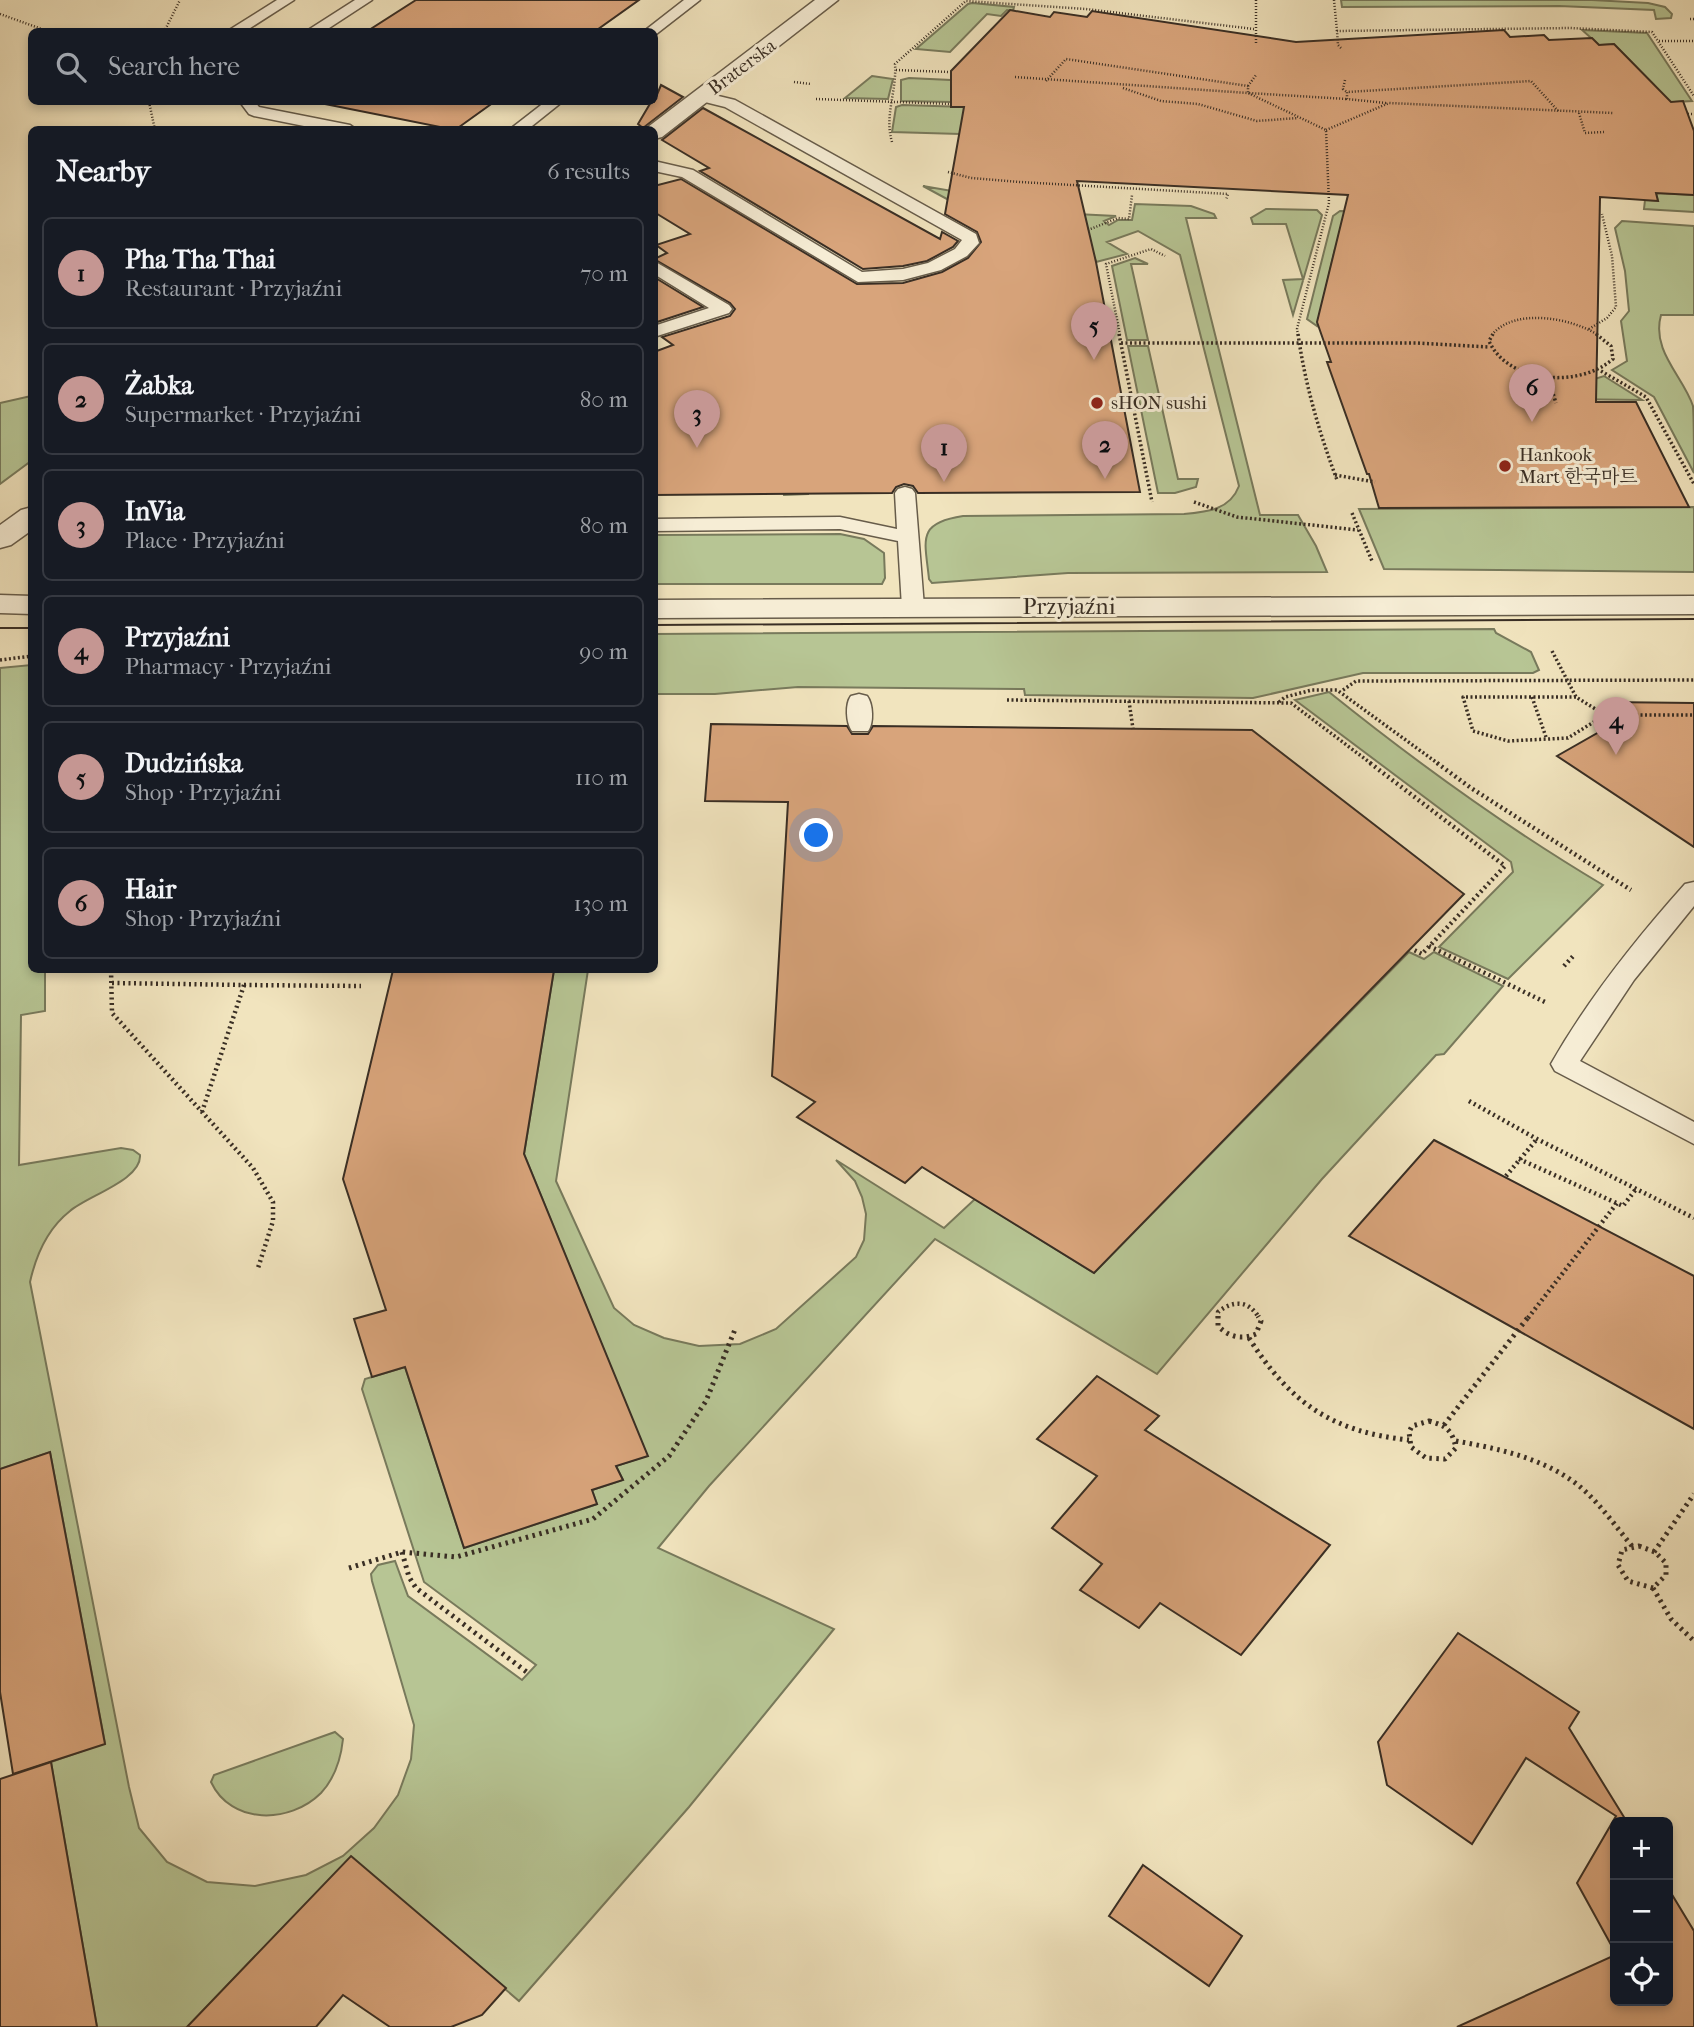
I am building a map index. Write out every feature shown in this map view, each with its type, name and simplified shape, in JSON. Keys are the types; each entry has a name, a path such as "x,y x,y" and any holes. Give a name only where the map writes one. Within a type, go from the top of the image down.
{"street":[{"name":"Braterska","path":"658,129 828,0"},
{"path":"0,539 28,519"},
{"path":"0,604 28,605"},
{"name":"Przyjaźni","path":"658,609 1694,605"}],"lane":[{"path":"240,28 287,0"},
{"path":"319,28 365,0"},
{"path":"655,28 693,0"},
{"path":"658,167 687,173 858,277 882,278 912,273 956,257 971,243 970,238 730,103 702,97"},
{"path":"250,105 254,111 330,126"},
{"path":"521,126 550,105"},
{"path":"658,268 723,309 658,331"},
{"path":"905,494 913,607"},
{"path":"658,525 839,523 907,537"},
{"path":"859,701 860,726"},
{"path":"1694,890 1637,957 1588,1023 1564,1064 1694,1134"}],"path":[{"path":"166,28 180,0"},
{"path":"1256,0 1256,44"},
{"path":"1334,0 1338,45 1341,48"},
{"path":"893,144 887,131 893,103 895,64 966,1 1086,9 1254,29"},
{"path":"0,14 39,28"},
{"path":"1337,32 1570,28 1652,32 1694,96"},
{"path":"1659,41 1694,41"},
{"path":"1046,81 1066,58 1248,86"},
{"path":"896,70 949,72"},
{"path":"1248,93 1248,86 1256,75"},
{"path":"1015,77 1389,103 1613,113"},
{"path":"1345,80 1343,89 1347,99"},
{"path":"1346,92 1531,81 1560,112"},
{"path":"796,83 811,84"},
{"path":"1116,85 1161,101 1198,104 1257,121 1301,118"},
{"path":"1248,93 1326,130 1389,103"},
{"path":"810,99 951,104"},
{"path":"150,105 154,126"},
{"path":"1579,113 1585,133 1604,132"},
{"path":"1688,114 1694,114"},
{"path":"1326,130 1329,203 1297,329 1299,344 1319,433 1336,478 1375,482"},
{"path":"943,171 971,178 1020,182 1227,194 1226,200"},
{"path":"1088,230 1118,218 1129,219 1132,195"},
{"path":"1589,330 1607,318 1616,307 1612,257 1602,214"},
{"path":"1152,502 1106,264 1151,249 1165,256"},
{"path":"1550,320 1589,330 1604,338 1614,353 1609,365 1601,371 1575,377 1548,377 1510,366 1499,359 1489,347 1490,336 1496,330 1518,321 1550,320"},
{"path":"1121,343 1416,343 1489,347"},
{"path":"1601,371 1646,397 1694,484"},
{"path":"1548,377 1556,403"},
{"path":"1194,502 1237,517 1358,530"},
{"path":"1352,513 1374,565"},
{"path":"1548,642 1564,679 1576,697 1605,715 1694,715"},
{"path":"0,660 28,656"},
{"path":"1343,690 1356,681 1694,680"},
{"path":"1279,702 1285,697 1331,688 1343,690 1351,700 1462,781 1630,890"},
{"path":"1532,697 1546,737"},
{"path":"1576,697 1463,698 1474,731 1508,741 1568,738 1605,715"},
{"path":"1007,700 1291,703 1505,866 1422,954 1412,949"},
{"path":"1129,701 1133,729"},
{"path":"1429,946 1507,984"},
{"path":"111,973 112,1013 253,1168 273,1202 273,1221 258,1268"},
{"path":"112,983 361,986"},
{"path":"202,1112 244,985"},
{"path":"1469,1101 1537,1139 1694,1218"},
{"path":"1506,1177 1537,1139"},
{"path":"1519,1158 1623,1206 1636,1189"},
{"path":"1444,1425 1616,1203"},
{"path":"1249,1338 1261,1328 1259,1315 1254,1309 1238,1302 1222,1307 1216,1319 1224,1332 1249,1338 1288,1392 1311,1411 1352,1432 1409,1440"},
{"path":"349,1568 402,1552 456,1557 593,1520 669,1455 706,1401 736,1327"},
{"path":"1429,1421 1444,1425 1453,1433 1456,1441 1452,1455 1436,1461 1418,1454 1409,1440 1412,1426 1429,1421"},
{"path":"1456,1441 1486,1446 1561,1473 1585,1491 1632,1546"},
{"path":"1654,1552 1694,1494"},
{"path":"1653,1588 1668,1576 1664,1560 1639,1546 1622,1550 1618,1557 1621,1573 1637,1585 1653,1588 1671,1619 1694,1641"},
{"path":"402,1552 409,1577 416,1588 528,1673"}],"green space":[{"path":"1341,0 1592,0 1648,3 1665,7 1672,14 1671,18 1656,19 1654,10 1559,6 1342,7"},
{"path":"968,4 1014,7 1013,11 1007,10 1001,16 987,14 950,52 916,49"},
{"path":"1582,30 1647,33 1692,101 1656,103 1661,95 1654,85 1614,44 1599,45"},
{"path":"872,76 893,79 888,99 845,98"},
{"path":"909,78 971,81 952,102 901,101 901,80"},
{"path":"896,107 966,107 960,134 892,132"},
{"path":"923,186 981,196 979,209 1116,216 1104,221 1109,225 1118,220 1132,220 1135,204 1191,206 1214,214 1216,218 1186,218 1260,515 1298,515 1327,572 1068,573 932,583 929,579 927,535 937,523 948,519 963,516 1184,514 1217,508 1235,494 1239,486 1180,255 1138,231 1107,242 1127,254 1096,262 1095,259 808,441 808,494 784,495 747,352 1041,250"},
{"path":"1656,193 1694,195 1694,212 1644,209 1645,200 1658,201"},
{"path":"1266,209 1317,210 1322,215 1293,315 1283,280 1303,279 1286,224 1253,224 1251,218"},
{"path":"1340,211 1382,212 1335,249 1317,326 1307,319 1333,216"},
{"path":"1622,221 1694,226 1694,315 1661,315 1659,328 1664,352 1693,406 1694,473 1654,397 1612,370 1627,361 1621,321 1629,311 1625,271 1615,228"},
{"path":"1135,258 1148,264 1131,264 1148,340 1127,340 1112,266"},
{"path":"1128,346 1148,346 1178,479 1198,479 1196,487 1175,493 1158,493"},
{"path":"1604,376 1642,400 1563,399 1575,385"},
{"path":"28,397 28,463 0,484 0,403"},
{"path":"1694,507 1694,572 1384,569 1359,509"},
{"path":"840,534 864,539 884,553 885,578 882,584 658,584 658,535"},
{"path":"1494,629 1496,633 1531,652 1539,670 1533,673 1363,673 1253,698 1025,695 1024,689 798,687 715,694 658,694 658,634"},
{"path":"28,665 28,973 45,973 45,1011 21,1015 19,1165 121,1148 133,1150 140,1155 138,1164 123,1180 78,1205 55,1226 39,1252 30,1282 139,1828 167,1862 207,1882 255,1886 306,1875 343,1856 374,1828 398,1795 411,1759 414,1725 372,1581 371,1574 378,1565 395,1561 408,1596 522,1680 536,1665 424,1582 362,1389 365,1379 405,1367 464,1548 597,1504 592,1490 623,1480 616,1466 647,1456 524,1154 554,973 588,973 556,1181 614,1308 634,1325 664,1338 699,1346 740,1344 776,1329 856,1257 864,1240 866,1214 855,1181 836,1160 944,1228 975,1199 1094,1273 1409,952 1424,959 1434,952 1503,986 1444,1054 1436,1055 1322,1179 1157,1374 935,1239 709,1486 658,1548 834,1629 689,1807 519,2001 351,1857 187,2027 97,2027 51,1762 105,1743 50,1452 0,1469 0,668"},
{"path":"1329,692 1463,793 1532,841 1603,885 1508,979 1439,947 1513,872 1511,862 1295,700"},
{"path":"335,1732 343,1739 334,1774 321,1793 294,1810 262,1815 246,1813 220,1796 211,1782 214,1775"}],"building":[{"path":"416,0 639,0 600,28 372,28"},
{"path":"1010,10 1050,17 1054,12 1087,17 1092,11 1296,42 1504,30 1510,37 1544,35 1549,40 1592,38 1599,45 1614,44 1671,102 1683,101 1694,131 1694,195 1656,193 1658,201 1600,197 1596,402 1636,402 1689,507 1379,508 1327,362 1331,362 1317,322 1348,195 1077,181 1096,262 1140,492 918,493 913,486 904,484 896,487 892,493 658,495 658,351 673,345 662,337 730,316 735,309 730,303 658,261 658,257 667,253 658,244 690,234 658,214 658,185 681,179 857,284 903,283 942,272 968,258 981,242 977,232 945,214 964,107 951,107 951,71"},
{"path":"661,85 683,97 646,126 640,126 638,124 649,105 658,105"},
{"path":"330,105 490,105 461,126 435,126"},
{"path":"703,108 940,239 942,232 958,241 953,247 927,261 863,269 700,171 709,168 662,140"},
{"path":"658,279 703,307 658,322"},
{"path":"1605,702 1694,703 1694,847 1557,756 1613,724"},
{"path":"711,724 847,726 852,734 868,734 873,726 1252,730 1464,894 1094,1273 922,1167 905,1183 797,1117 815,1102 772,1076 788,802 705,801"},
{"path":"392,973 554,973 524,1154 648,1456 616,1466 623,1480 592,1490 597,1504 464,1548 405,1367 372,1377 354,1319 386,1310 343,1179"},
{"path":"1434,1140 1694,1276 1694,1429 1349,1236"},
{"path":"1097,1376 1159,1416 1145,1430 1330,1545 1241,1655 1160,1603 1139,1628 1080,1590 1102,1564 1052,1528 1097,1476 1037,1439"},
{"path":"50,1452 105,1744 13,1774 0,1692 0,1469"},
{"path":"1458,1633 1579,1712 1569,1728 1624,1817 1615,1817 1526,1758 1472,1844 1387,1785 1378,1742"},
{"path":"51,1762 97,2027 0,2027 0,1779"},
{"path":"1610,1826 1610,1943 1577,1883"},
{"path":"351,1856 506,1988 482,2015 451,2027 390,2027 343,1995 316,2027 187,2027"},
{"path":"1143,1865 1242,1936 1209,1986 1109,1916"},
{"path":"1673,1896 1694,1931 1694,2027 1457,2027 1610,1957 1610,2006 1673,2006"}],"tram line":[{"path":"658,625 1694,619"},
{"path":"0,628 28,628"}],"place":[{"name":"Dudzińska","path":"1094,360"},
{"name":"sHON sushi","path":"1097,403"},
{"name":"Hair","path":"1532,422"},
{"name":"InVia","path":"697,448"},
{"name":"Hankook Mart 한국마트","path":"1505,466"},
{"name":"Żabka","path":"1105,479"},
{"name":"Pha Tha Thai","path":"944,482"},
{"name":"Przyjaźni","path":"1616,755"}]}
